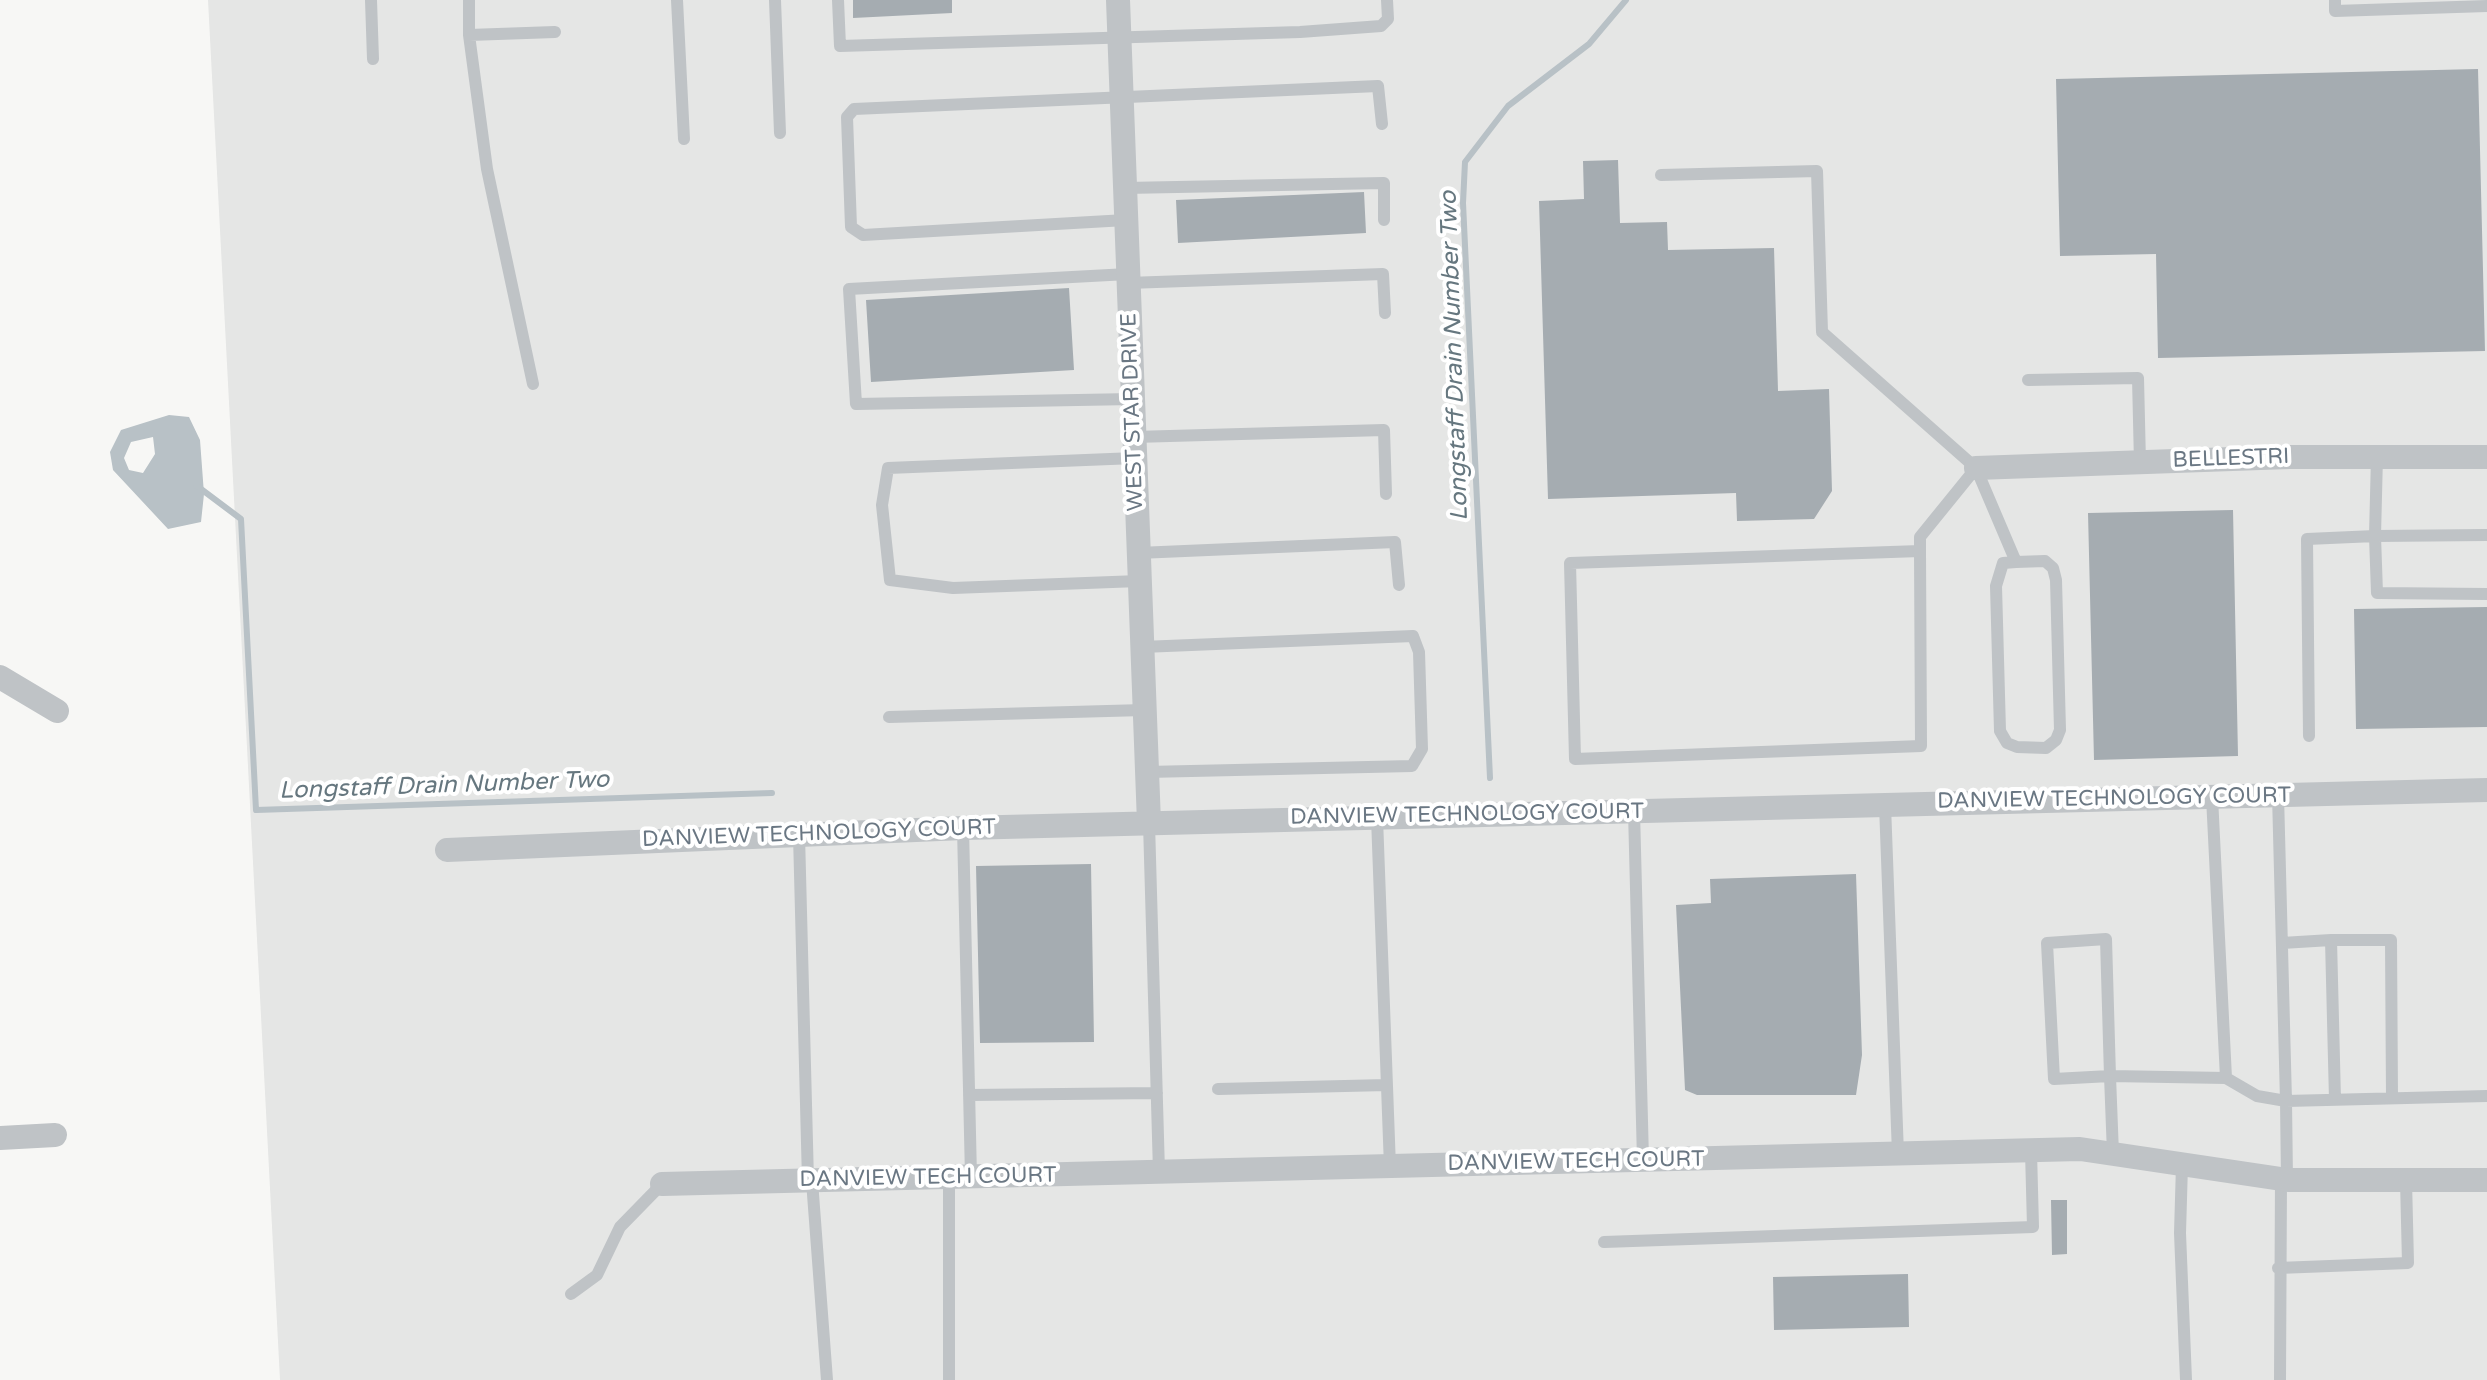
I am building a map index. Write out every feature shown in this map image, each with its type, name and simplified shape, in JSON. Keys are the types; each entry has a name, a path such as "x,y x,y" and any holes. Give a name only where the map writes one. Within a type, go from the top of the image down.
{"street":[{"name":"WEST STAR DRIVE","path":"1118,0 1149,823"},
{"name":"BELLESTRI","path":"1976,468 2377,456 2487,457"},
{"path":"0,677 57,711"},
{"name":"DANVIEW TECHNOLOGY COURT","path":"447,850 963,828 2487,790"},
{"path":"0,1138 55,1135"},
{"name":"DANVIEW TECH COURT","path":"662,1184 2080,1149 2284,1180 2487,1180"}],"lane":[{"path":"371,0 373,59"},
{"path":"469,0 469,35 487,169 533,384"},
{"path":"677,0 684,139"},
{"path":"775,0 780,133"},
{"path":"838,0 840,46 1060,41 1381,26 1388,19 1387,0"},
{"path":"2335,0 2335,11 2487,6"},
{"path":"469,35 555,32"},
{"path":"1126,220 863,235 851,227 847,117 854,109 1378,86 1382,124"},
{"path":"1661,175 1817,171 1822,332 1976,468 2016,562"},
{"path":"1125,188 1384,183 1384,220"},
{"path":"1133,399 856,404 849,289 1128,278 1383,274 1385,313"},
{"path":"2028,380 2138,378 2140,463"},
{"path":"1139,581 953,588 890,580 882,505 888,468 1384,430 1386,494"},
{"path":"2377,456 2377,593 2487,594"},
{"path":"1920,551 1570,563 1575,759 1921,746 1920,537 1976,468"},
{"path":"2309,736 2307,539 2487,535"},
{"path":"1138,553 1395,542 1399,585"},
{"path":"2045,561 2053,568 2056,580 2060,730 2056,740 2046,748 2017,747 2007,743 2000,731 1996,586 2003,563 2016,562 2045,561"},
{"path":"1142,647 1413,636 1419,652 1422,749 1412,766 1147,772"},
{"path":"889,717 1144,710"},
{"path":"2278,795 2286,1101 2278,1268 2280,1380"},
{"path":"2212,797 2226,1078"},
{"path":"1885,805 1898,1154"},
{"path":"1634,811 1643,1160"},
{"path":"1377,818 1390,1167"},
{"path":"1149,823 1159,1172"},
{"path":"949,1380 960,1177 969,1095 963,828"},
{"path":"799,835 810,1181 827,1380"},
{"path":"2113,1154 2110,1076 2106,939 2047,943 2054,1079 2110,1076 2226,1078 2257,1096 2286,1101 2487,1096"},
{"path":"2331,940 2335,1100"},
{"path":"2282,943 2391,940 2392,1098"},
{"path":"1218,1089 1387,1085"},
{"path":"969,1095 1157,1093"},
{"path":"1604,1242 2033,1227 2031,1151"},
{"path":"2182,1165 2180,1233 2186,1380"},
{"path":"2278,1268 2408,1263 2406,1180"},
{"path":"571,1294 597,1275 620,1227 662,1184"}],"shaded area":[{"path":"208,0 2487,0 2487,1380 280,1380"},
{"path":"169,415 189,417 200,440 204,494 201,522 168,529 113,470 110,452 121,430","holes":["153,437 155,454 143,473 129,470 124,458 131,442"]}],"building":[{"path":"853,0 952,0 952,13 853,18"},
{"path":"2478,69 2485,351 2158,358 2156,254 2060,256 2056,79"},
{"path":"1618,160 1620,223 1667,222 1668,250 1774,248 1778,391 1829,389 1832,491 1814,519 1737,521 1736,493 1548,499 1539,201 1584,199 1583,161"},
{"path":"1364,192 1366,233 1178,243 1176,200"},
{"path":"1069,288 1074,370 871,382 866,300"},
{"path":"2233,510 2238,756 2094,760 2088,513"},
{"path":"2487,607 2487,727 2356,729 2354,609"},
{"path":"1091,864 1094,1042 980,1043 976,866"},
{"path":"1856,874 1862,1055 1856,1095 1697,1095 1685,1090 1676,905 1711,903 1710,879"},
{"path":"2051,1200 2067,1200 2067,1254 2052,1255"},
{"path":"1908,1274 1909,1327 1774,1330 1773,1277"}],"waterway":[{"name":"Longstaff Drain Number Two","path":"1490,778 1463,203 1465,162 1508,106 1589,44 1626,0"},
{"name":"Longstaff Drain Number Two","path":"197,486 241,519 256,810 772,793"}]}
